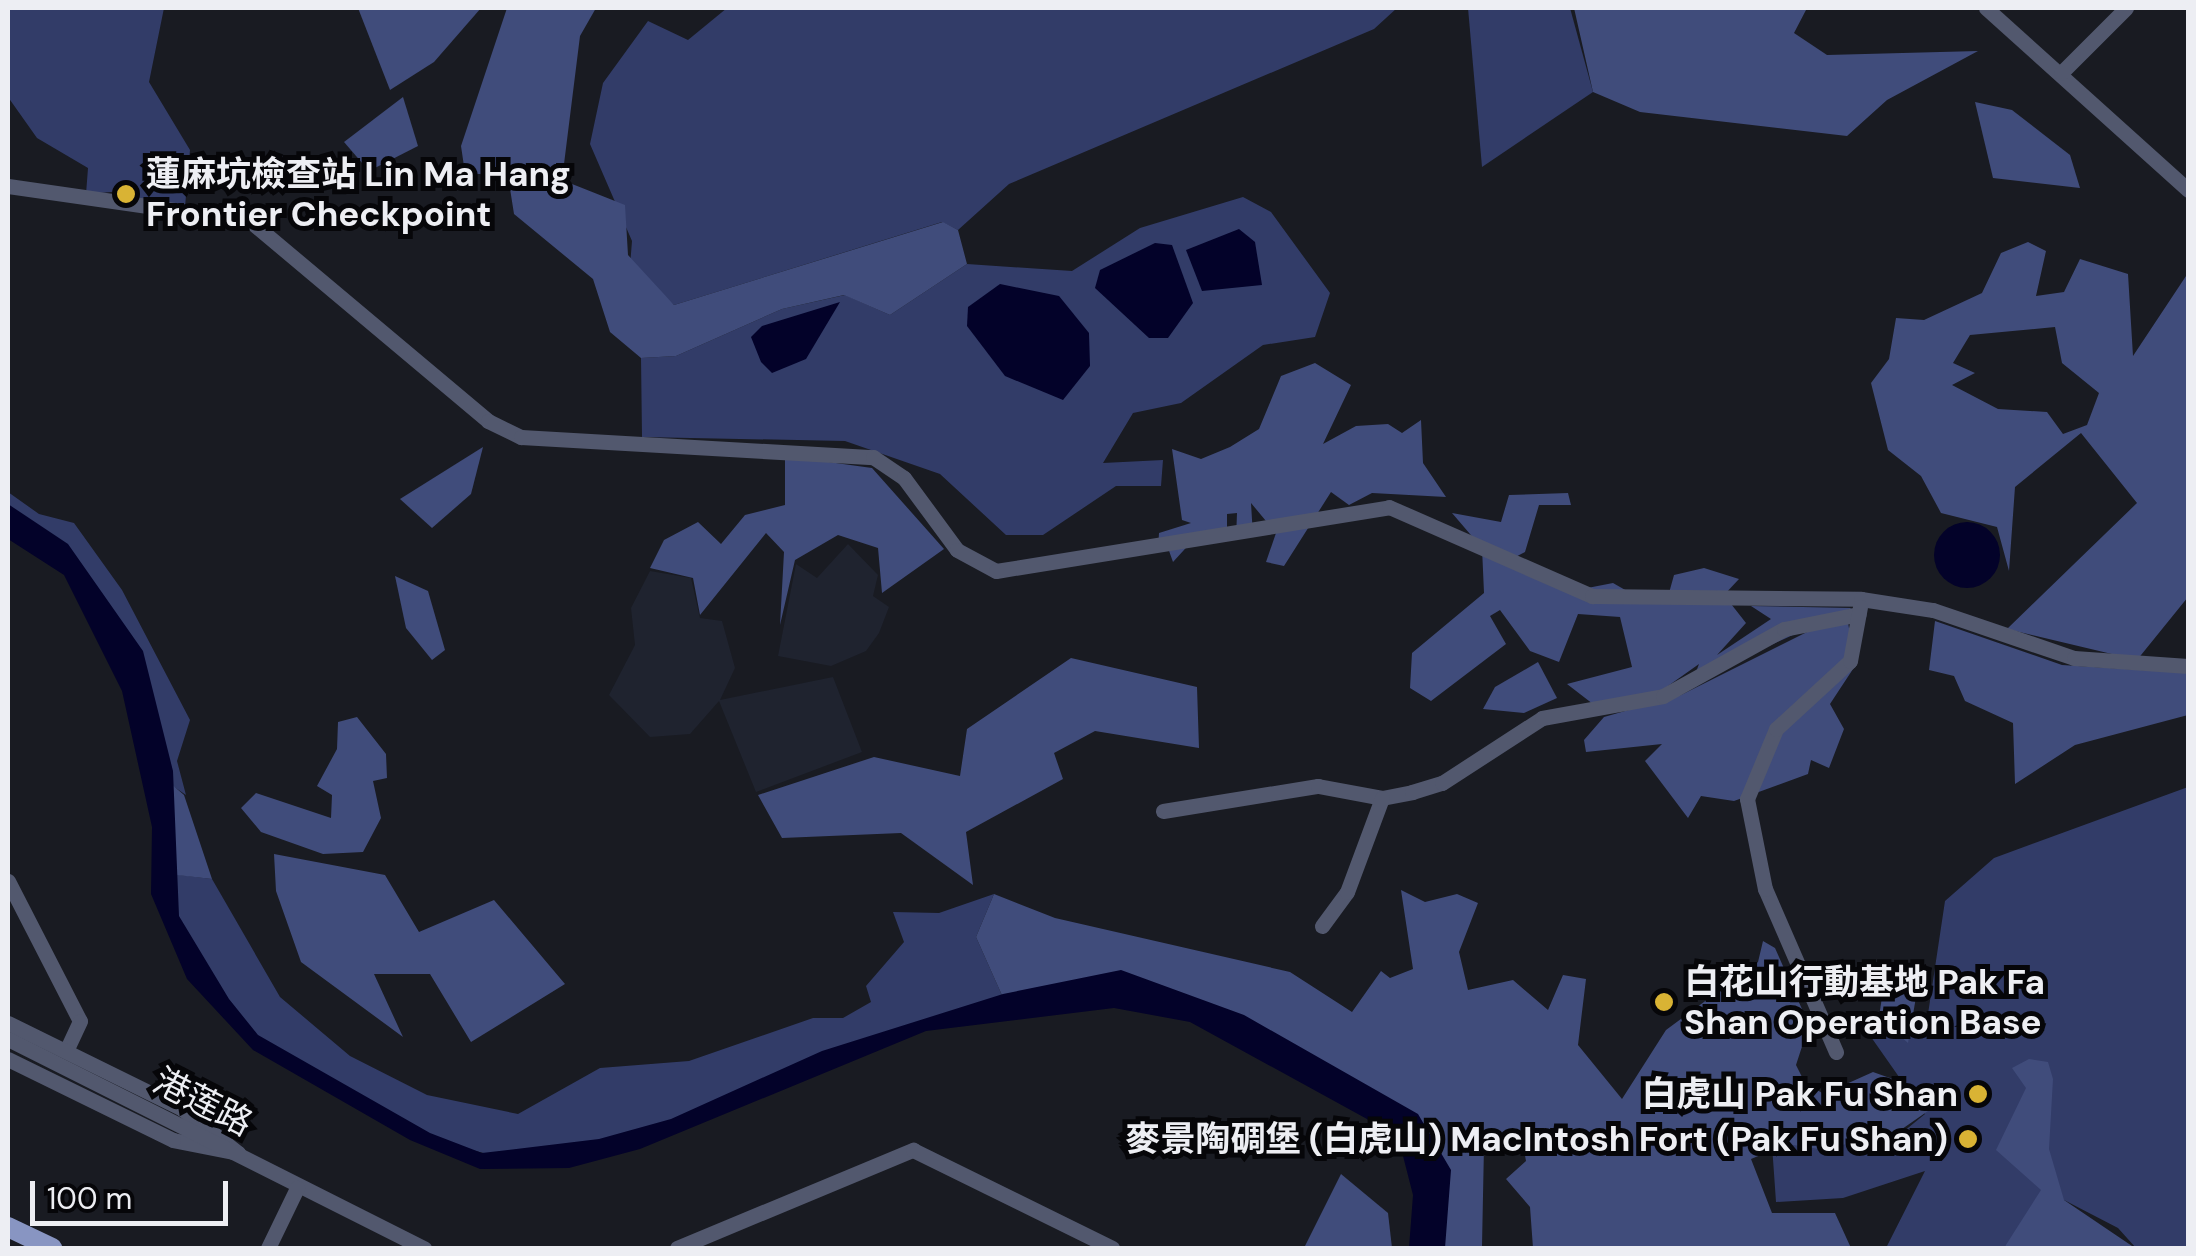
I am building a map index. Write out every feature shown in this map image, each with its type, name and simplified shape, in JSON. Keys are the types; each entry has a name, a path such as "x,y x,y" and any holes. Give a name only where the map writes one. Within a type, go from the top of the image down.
{"main road":[{"path":"8,1226 52,1248"}],"street":[{"path":"1986,8 2188,190"},
{"path":"2060,72 2126,8"},
{"path":"8,186 250,221 488,421 521,437 874,457 904,478 957,550 996,571 1388,506 1592,596 1933,610 2074,658 2188,666"},
{"path":"1163,811 1318,786 1382,798 1442,783 1542,718 1663,696 1784,629 1860,606"},
{"path":"1836,1052 1765,889 1748,799 1776,729 1850,661 1860,606"},
{"path":"1322,926 1348,892 1382,798"},
{"path":"8,881 80,1021 66,1051"},
{"path":"8,1023 181,1108 238,1153"},
{"name":"港莲路","path":"8,1038 238,1153 297,1188 424,1248"},
{"path":"8,1059 173,1140 238,1153"},
{"path":"678,1248 913,1150 1112,1248"},
{"path":"268,1248 297,1188"}],"shaded area":[{"path":"8,8 164,8 149,82 190,150 185,207 136,200 136,190 86,194 88,168 37,138 8,97"},
{"path":"358,8 481,8 434,62 390,90"},
{"path":"507,8 596,8 580,36 562,180 625,205 628,255 674,305 943,222 958,230 967,264 890,315 844,295 782,309 676,356 641,358 610,332 593,279 514,214 508,176 465,173 461,146"},
{"path":"727,8 1397,8 1374,29 1009,184 958,230 942,222 674,305 630,266 632,241 590,144 603,83 648,21 688,40"},
{"path":"1468,8 1570,8 1593,92 1482,167"},
{"path":"1574,8 1799,8 1806,10 1794,33 1827,55 1978,51 1887,100 1847,136 1640,112 1593,92"},
{"path":"403,97 418,146 369,171 344,142"},
{"path":"1975,102 2012,110 2070,155 2080,188 1993,178"},
{"path":"1243,197 1271,212 1330,293 1315,337 1263,345 1181,403 1133,413 1103,463 1163,460 1161,486 1116,486 1043,535 1006,535 940,474 845,441 642,437 641,358 676,356 782,309 845,295 890,315 967,264 1072,271 1140,228"},
{"path":"1239,229 1255,242 1262,285 1202,291 1186,250"},
{"path":"2028,242 2046,251 2036,296 2064,292 2080,259 2128,274 2133,356 2188,273 2188,597 2137,660 2007,629 2137,503 2081,433 2015,487 2009,571 1997,527 1941,513 1921,476 1888,450 1871,383 1889,359 1896,318 1924,320 1982,293 2001,253","holes":["2055,327 2062,363 2099,393 2087,425 2063,434 2047,412 1998,409 1952,385 1975,373 1953,363 1970,335"]},
{"path":"1155,243 1172,245 1193,303 1168,338 1149,338 1095,288 1100,270"},
{"path":"1000,284 1059,296 1089,333 1090,366 1063,400 1005,376 967,326 968,307"},
{"path":"840,302 806,359 772,373 761,362 751,337 762,326"},
{"path":"1315,363 1351,385 1323,444 1356,426 1388,424 1402,433 1421,420 1423,463 1446,497 1372,493 1349,505 1331,492 1284,566 1266,562 1276,533 1251,503 1253,536 1236,539 1237,513 1227,514 1227,537 1194,539 1173,562 1168,548 1158,549 1159,533 1191,523 1182,520 1172,449 1201,459 1230,447 1259,429 1281,376"},
{"path":"483,447 471,494 432,528 400,499"},
{"path":"785,456 872,468 944,549 882,593 878,548 838,535 795,560 780,625 784,552 766,533 700,615 693,578 650,568 664,540 698,522 721,544 745,515 785,505"},
{"path":"8,492 39,514 74,523 122,590 190,720 177,761 186,795 161,778 88,585 8,525"},
{"path":"1568,493 1571,505 1539,505 1525,552 1502,564 1534,564 1572,591 1613,583 1634,595 1669,593 1674,575 1704,568 1739,579 1724,595 1746,623 1717,655 1771,619 1751,606 1852,608 1729,664 1696,672 1699,664 1644,703 1602,711 1567,684 1632,667 1620,617 1578,614 1559,662 1530,651 1500,610 1490,616 1506,644 1431,701 1410,688 1412,653 1484,593 1482,548 1452,513 1501,522 1509,495"},
{"path":"8,504 68,544 143,651 173,771 179,916 229,999 258,1035 430,1133 482,1153 599,1139 671,1119 822,1051 1003,994 1121,970 1244,1015 1418,1114 1451,1170 1445,1248 1409,1248 1413,1195 1403,1156 1367,1119 1190,1022 1114,1008 926,1031 640,1149 569,1168 480,1169 410,1140 253,1050 187,979 151,894 152,827 122,691 64,575 8,539"},
{"path":"1967,522 1990,532 2000,555 1990,578 1967,588 1944,578 1934,555 1944,532"},
{"path":"848,544 878,575 873,596 889,607 879,633 866,651 831,666 778,656 796,564 817,578"},
{"path":"650,571 691,578 700,618 722,621 735,668 720,700 833,677 862,752 756,792 719,701 690,734 650,737 609,695 635,645 631,608"},
{"path":"395,576 428,591 445,650 432,660 406,628"},
{"path":"1935,621 2062,665 2188,673 2188,715 2075,745 2015,784 2013,723 1965,701 1954,676 1929,670"},
{"path":"1827,622 1848,622 1855,666 1830,704 1844,729 1829,768 1811,760 1808,774 1734,801 1701,796 1688,818 1645,761 1662,744 1586,752 1584,740 1604,717 1681,695"},
{"path":"1071,658 1197,687 1199,748 1095,731 1054,753 1063,779 966,832 973,885 901,833 782,838 758,795 874,757 960,776 967,729"},
{"path":"1538,662 1557,698 1524,713 1483,709 1495,687"},
{"path":"357,717 386,754 387,778 373,781 381,818 363,852 323,854 261,832 241,808 256,793 331,818 332,795 317,786 337,749 338,722"},
{"path":"169,782 184,795 212,879 168,874"},
{"path":"2188,787 2188,1248 2136,1248 2118,1228 2064,1200 2003,1248 1886,1248 1925,1171 1843,1198 1776,1202 1772,1145 1803,1134 1892,1141 1925,1114 1871,1037 1928,1014 1945,901 1994,858"},
{"path":"274,854 385,875 419,932 494,900 565,984 471,1042 430,974 374,974 403,1037 301,962 276,891"},
{"path":"164,873 212,879 280,997 350,1056 427,1095 518,1114 600,1068 689,1061 813,1018 843,1018 871,1002 866,986 904,942 893,912 939,913 994,894 976,937 1005,1002 862,1044 628,1146 524,1163 411,1135 240,1024 177,933"},
{"path":"1401,890 1425,902 1457,894 1478,903 1459,952 1468,990 1513,980 1548,1010 1563,975 1586,979 1578,1045 1622,1099 1666,1030 1758,962 1763,941 1775,948 1809,1025 1796,1065 1805,1083 1824,1094 1873,1072 1904,1083 1928,1111 1892,1136 1819,1149 1787,1144 1751,1159 1772,1213 1835,1213 1851,1248 1533,1248 1530,1207 1506,1179 1526,1161 1523,1145 1484,1146 1482,1246 1433,1248 1401,1117 1115,983 1005,1002 976,937 994,894 1055,918 1290,972 1352,1012 1381,971 1390,978 1413,969"},
{"path":"1885,977 1919,980 1908,1043 1879,1017"},
{"path":"2029,1059 2048,1062 2053,1079 2049,1149 2064,1200 2135,1248 2004,1248 2041,1190 1996,1150 2026,1088 2012,1068"},
{"path":"1341,1174 1388,1213 1392,1248 1304,1248"}],"place":[{"name":"蓮麻坑檢查站 Lin Ma Hang Frontier Checkpoint","path":"126,194"},
{"name":"白花山行動基地 Pak Fa Shan Operation Base","path":"1664,1002"},
{"name":"白虎山 Pak Fu Shan","path":"1978,1094"},
{"name":"麥景陶碉堡 (白虎山) MacIntosh Fort (Pak Fu Shan)","path":"1968,1139"}]}
